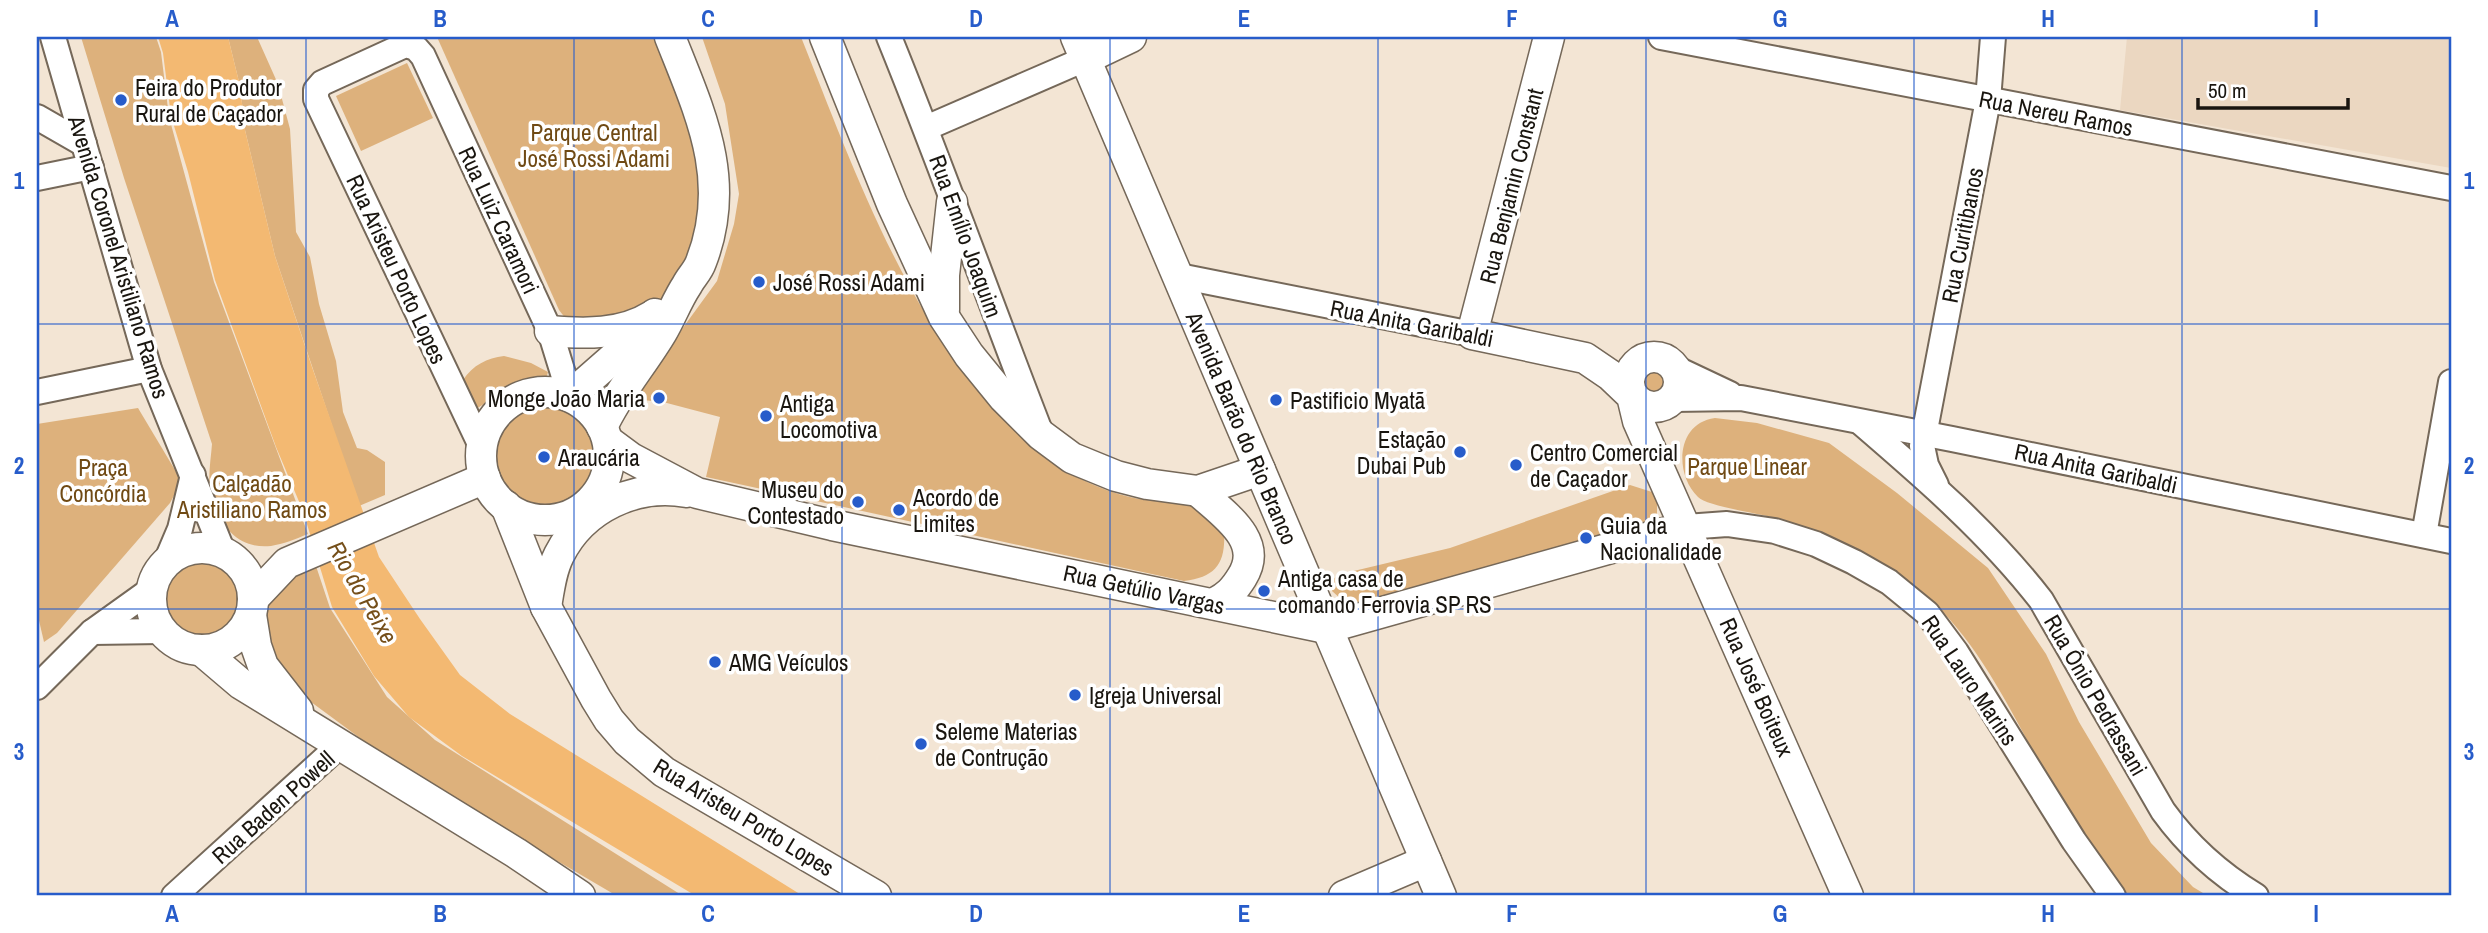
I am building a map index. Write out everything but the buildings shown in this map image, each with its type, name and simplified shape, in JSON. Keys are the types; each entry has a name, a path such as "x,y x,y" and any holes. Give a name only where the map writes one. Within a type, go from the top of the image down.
{"main road":[{"path":"605,434 588,409 570,396 537,392 521,396 506,405 494,417 486,432 482,448 485,478 506,506 521,515 555,519 572,514 587,505 606,476 609,458 605,434 610,409 663,331 686,285 700,266 710,236 716,187 705,130 670,37"},
{"path":"825,37 892,204 944,317 969,355 1004,398 1041,435 1072,458 1116,476 1147,484 1198,491 1259,470"},
{"path":"1080,48 1131,37"},
{"name":"Rua Benjamin Constant","path":"1472,334 1549,37"},
{"name":"Avenida Barão do Rio Branco","path":"1080,48 1441,896"},
{"path":"944,317 944,275 951,202"},
{"path":"570,396 635,339 655,314 686,285"},
{"path":"550,331 578,334 602,332 627,327 655,314"},
{"name":"Rua Anita Garibaldi","path":"1472,334 1585,358 1610,375 1632,396"},
{"path":"1661,358 1675,368 1679,382 1672,400 1663,405 1649,407 1632,396 1630,378 1633,370 1644,359 1661,358"},
{"name":"Rua José Boiteux","path":"1632,396 1638,421 1848,896"},
{"name":"Rua José Boiteux","path":"1664,478 1664,450 1672,400"},
{"name":"Rua Getúlio Vargas","path":"605,434 631,458 697,493 832,525 1326,628 1686,527"},
{"path":"309,725 263,666 256,646 252,607 247,574 231,558 209,548 193,548 166,562 152,589 151,604 162,631 186,648 215,649 231,642 243,630 252,607 295,560 485,478"},
{"path":"546,607 550,580 559,555 574,532 594,513 617,499 644,491 671,489 697,493"},
{"path":"1198,491 1240,530 1250,554 1246,570 1238,584 1230,595 1215,603"},
{"name":"Rua Aristeu Porto Lopes","path":"506,506 546,607 608,720 645,758 664,772 876,896"},
{"path":"231,558 295,560"},
{"path":"201,650 241,684 516,853 580,896"},
{"path":"1344,896 1426,861"}],"street":[{"name":"Avenida Coronel Aristiliano Ramos","path":"53,37 149,369 231,558"},
{"name":"Rua Emílio Joaquim","path":"888,37 926,128 951,202 1041,435"},
{"name":"Rua Nereu Ramos","path":"1661,37 2451,188"},
{"name":"Rua Curitibanos","path":"1924,433 1988,100 1993,37"},
{"name":"Rua Luiz Caramori","path":"316,90 322,83 405,45 416,48 423,56 550,331 570,396"},
{"path":"926,128 1080,48"},
{"name":"Rua Aristeu Porto Lopes","path":"316,90 316,99 482,448"},
{"path":"37,117 88,155 37,178"},
{"name":"Rua Anita Garibaldi","path":"1179,276 1472,334"},
{"name":"Rua Anita Garibaldi","path":"1675,368 1741,398 2451,541"},
{"path":"37,392 149,369"},
{"path":"2424,536 2451,382"},
{"name":"Rua Anita Garibaldi","path":"1672,400 1741,398"},
{"name":"Rua Ônio Pedrassani","path":"1859,422 1938,489 2018,570 2041,600 2163,811 2184,840 2235,883 2256,896"},
{"name":"Rua Ônio Pedrassani","path":"1924,433 1922,446 1926,465 1938,489"},
{"path":"166,562 180,529 193,475"},
{"name":"Rua Lauro Marins","path":"1686,527 1739,526 1775,531 1816,544 1889,582 1927,613 1956,652 2074,841 2113,896"},
{"path":"39,676 152,589"},
{"path":"93,632 162,631"},
{"name":"Rua Baden Powell","path":"174,896 340,745"}],"shaded area":[{"path":"2127,37 2451,37 2451,168 2120,110"}],"green space":[{"name":"Calçadão Aristiliano Ramos","path":"81,37 156,37 161,52 169,117 214,282 308,534 276,545 258,546 237,538 217,511 209,483 212,444 124,178"},
{"path":"228,37 257,37 278,84 290,129 296,232 310,257 319,304 336,361 343,412 357,448 367,450 385,462 385,495 359,506 275,256 245,130 240,86"},
{"name":"Parque Central José Rossi Adami","path":"437,37 655,37 690,120 704,162 700,246 663,301 641,316 566,319 559,310"},
{"name":"Parque Central José Rossi Adami","path":"702,37 801,37 847,153 902,272 935,329 972,382 1013,428 1061,467 1079,478 1129,497 1179,501 1200,509 1224,531 1221,560 1211,572 1184,581 706,477 720,417 663,402 631,399 717,281 734,224 739,194 725,104"},
{"path":"407,63 433,118 361,151 336,96"},
{"path":"504,356 531,363 548,372 546,379 503,392 476,409 463,380 481,363"},
{"path":"1655,370 1664,374 1668,383 1664,392 1655,396 1646,392 1642,383 1646,374"},
{"path":"546,405 566,409 582,420 593,436 597,456 593,476 582,492 566,503 546,507 526,503 510,492 499,476 495,456 499,436 510,420 526,409"},
{"name":"Praça Concórdia","path":"138,408 178,475 178,488 170,503 57,633 44,642 37,612 37,424"},
{"name":"Parque Linear","path":"1715,418 1757,423 1829,443 1897,493 1988,568 2046,654 2079,722 2151,843 2193,887 2208,896 2123,896 2041,765 1980,659 1950,620 1916,587 1850,546 1825,534 1781,519 1714,504 1698,497 1685,476 1683,451 1686,439 1693,429 1702,422"},
{"name":"Parque Linear","path":"1630,485 1652,492 1657,501 1657,518 1648,527 1355,603 1342,600 1332,591 1331,582 1337,575 1450,548"},
{"path":"202,553 218,556 232,565 241,579 244,595 241,611 232,625 218,634 202,637 186,634 172,625 163,611 160,595 163,579 172,565 186,556"},
{"path":"316,566 330,608 387,697 435,740 683,896 617,896 406,772 288,685 271,661 265,611 274,590 289,574"}],"water":[{"name":"Rio do Peixe","path":"158,37 228,37 240,86 245,130 275,256 379,557 460,675 510,714 803,896 696,896 462,756 409,717 374,676 332,607 303,511 276,447 215,280 171,116 163,53"}],"place":[{"name":"Feira do Produtor Rural de Caçador","path":"121,100"},
{"name":"José Rossi Adami","path":"759,282"},
{"name":"Monge João Maria","path":"659,398"},
{"name":"Pastificio Myatã","path":"1276,400"},
{"name":"Antiga Locomotiva","path":"766,416"},
{"name":"Estação Dubai Pub","path":"1460,452"},
{"name":"Araucária","path":"544,457"},
{"name":"Centro Comercial de Caçador","path":"1516,465"},
{"name":"Museu do Contestado","path":"858,502"},
{"name":"Acordo de Limites","path":"899,510"},
{"name":"Guia da Nacionalidade","path":"1586,538"},
{"name":"Antiga casa de comando Ferrovia SP RS","path":"1264,591"},
{"name":"AMG Veículos","path":"715,662"},
{"name":"Igreja Universal","path":"1075,695"},
{"name":"Seleme Materias de Contrução","path":"921,744"}]}
